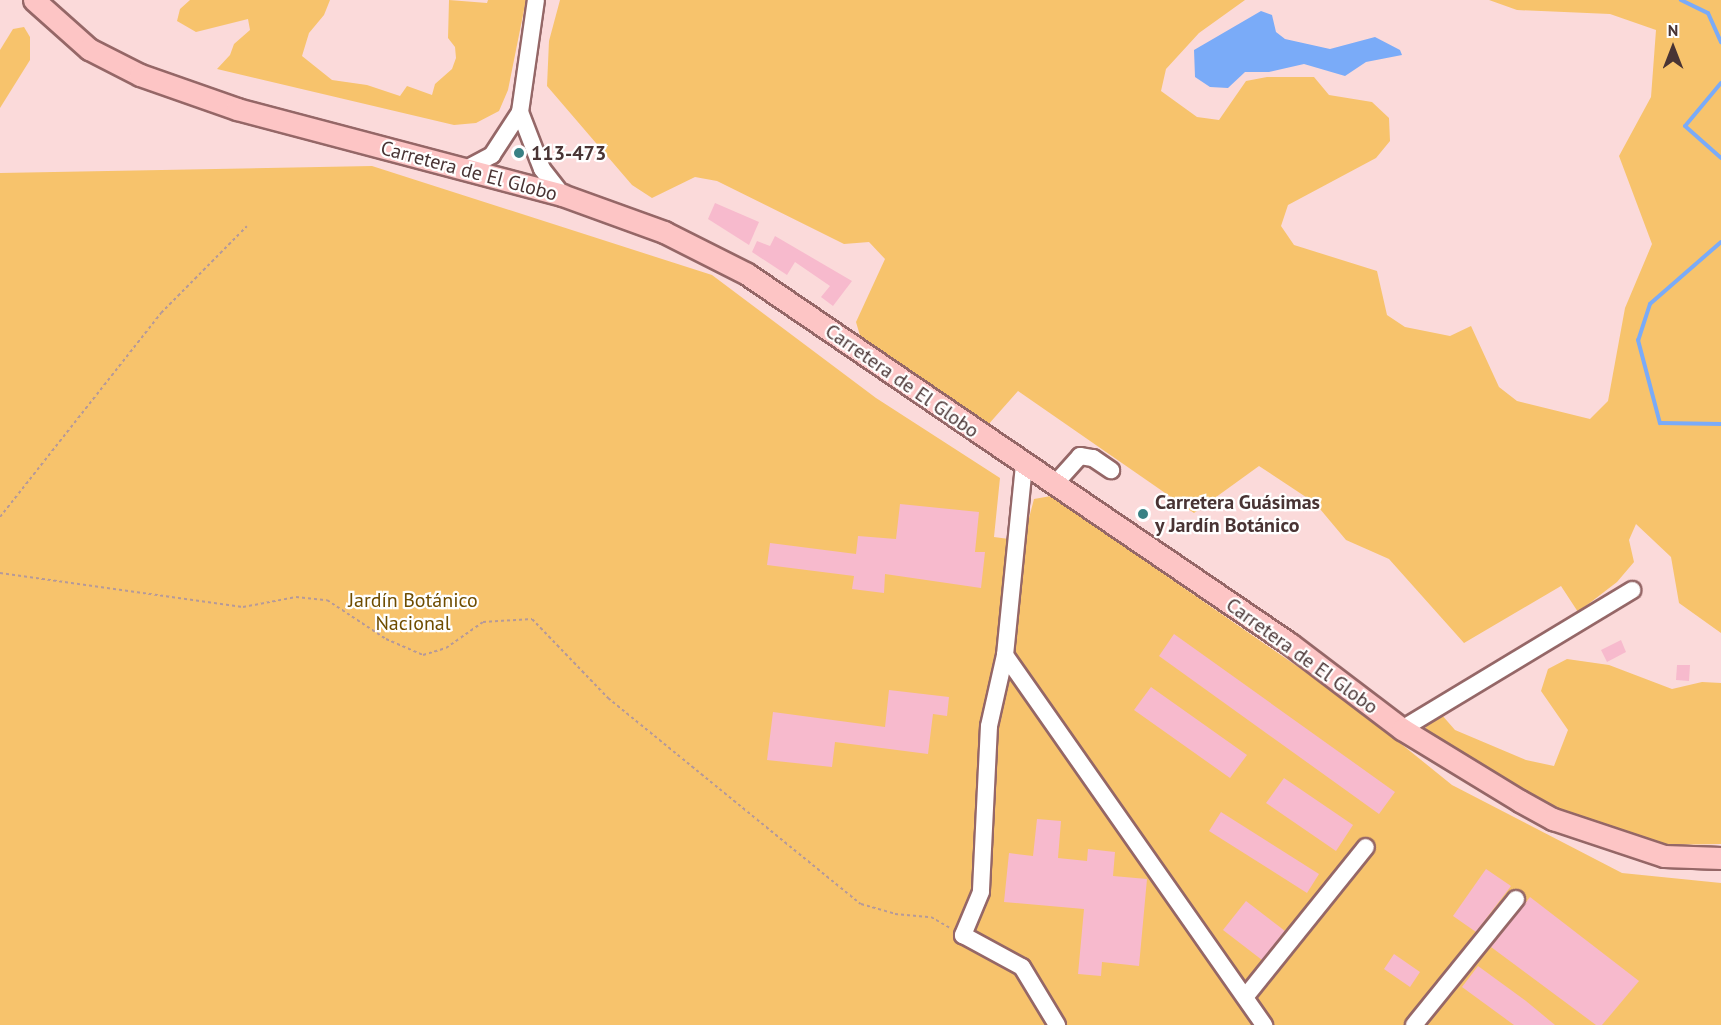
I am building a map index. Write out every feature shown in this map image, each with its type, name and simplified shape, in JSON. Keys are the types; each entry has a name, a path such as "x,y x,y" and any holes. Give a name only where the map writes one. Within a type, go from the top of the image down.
{"main road":[{"name":"Carretera de El Globo","path":"34,0 89,49 140,75 237,109 562,195 664,232 747,274 1024,465 1290,644 1402,729 1553,819 1664,856 1721,858"}],"street":[{"path":"464,170 492,154 520,112 536,0"},
{"path":"520,112 542,170 562,195"},
{"path":"1054,485 1080,456 1093,458 1111,470"},
{"path":"1024,465 1005,655 989,726 981,892 963,935 1022,967 1057,1025"},
{"path":"1402,729 1632,590"},
{"path":"1005,655 1246,996 1264,1025"},
{"path":"1246,996 1366,847"},
{"path":"1414,1025 1516,900"}],"path":[{"path":"0,517 161,313 247,226"},
{"path":"0,573 168,600 243,607 296,597 327,600 386,639 423,655 446,648 483,622 532,619 608,698 861,904 895,914 931,917 963,935"}],"green space":[{"path":"190,0 330,0 324,15 309,33 302,56 332,80 367,85 400,96 407,86 432,95 435,84 452,69 456,58 455,47 448,38 449,0 487,3 488,0 526,0 508,90 499,111 476,123 454,125 217,69 230,55 234,44 250,30 248,19 196,32 177,21 180,9"},
{"path":"560,0 1245,0 1199,33 1166,69 1161,91 1197,117 1219,120 1246,81 1267,77 1314,77 1329,95 1372,102 1389,118 1390,141 1376,158 1288,205 1281,226 1294,245 1377,271 1387,315 1405,327 1450,336 1471,326 1499,387 1517,401 1590,419 1608,401 1625,308 1652,244 1619,156 1651,97 1656,30 1610,14 1517,10 1489,0 1721,0 1721,633 1679,603 1671,557 1636,524 1629,540 1634,562 1617,582 1578,612 1561,586 1464,643 1389,559 1346,540 1315,503 1259,466 1194,513 1018,391 987,426 861,339 856,322 885,259 869,242 844,244 717,181 695,177 652,198 632,185 547,86 549,41"},
{"path":"24,27 30,37 30,60 0,108 0,50 13,29"},
{"name":"Jardín Botánico Nacional","path":"372,166 712,275 876,398 1000,478 994,537 1023,541 1034,499 1051,496 1353,705 1452,785 1622,873 1721,883 1721,1025 0,1025 0,173"},
{"path":"1567,659 1609,665 1672,689 1702,682 1721,683 1721,844 1658,845 1554,814 1427,733 1424,721 1441,714 1455,730 1526,760 1554,766 1568,730 1541,691 1548,669"}],"water":[{"path":"1261,11 1272,15 1276,32 1285,39 1330,49 1375,37 1400,50 1402,55 1366,62 1345,76 1304,64 1269,72 1245,72 1228,88 1210,87 1195,77 1194,50"}],"building":[{"path":"715,203 759,222 749,245 708,219"},
{"path":"775,236 852,281 833,306 821,297 830,286 795,262 787,275 752,252 757,241 770,246"},
{"path":"900,504 979,512 975,552 985,552 981,588 885,574 884,593 852,589 854,576 767,565 770,543 856,554 858,536 896,539"},
{"path":"1174,634 1395,792 1379,814 1159,656"},
{"path":"1621,640 1626,652 1607,662 1601,650"},
{"path":"1677,665 1690,665 1689,681 1676,680"},
{"path":"1151,687 1247,755 1230,778 1134,710"},
{"path":"889,690 949,697 947,716 933,714 928,754 835,742 832,767 767,760 773,712 885,727"},
{"path":"1284,778 1353,825 1336,851 1266,803"},
{"path":"1221,812 1319,874 1307,893 1209,831"},
{"path":"1037,819 1061,821 1058,858 1087,861 1088,849 1115,852 1113,876 1147,879 1139,966 1102,962 1101,976 1078,974 1084,909 1004,902 1009,853 1033,856"},
{"path":"1486,869 1511,886 1476,932 1453,916"},
{"path":"1530,897 1639,981 1602,1025 1596,1025 1491,947"},
{"path":"1246,901 1285,931 1262,960 1223,930"},
{"path":"1394,954 1420,972 1410,987 1384,969"},
{"path":"1478,966 1555,1025 1514,1025 1462,987"}],"waterway":[{"path":"1681,0 1708,13 1721,42"},
{"path":"1721,83 1685,126 1721,158"},
{"path":"1721,242 1650,304 1638,340 1660,423 1721,424"}],"place":[{"name":"113-473","path":"519,153"},
{"name":"Carretera Guásimas y Jardín Botánico","path":"1143,514"}]}
